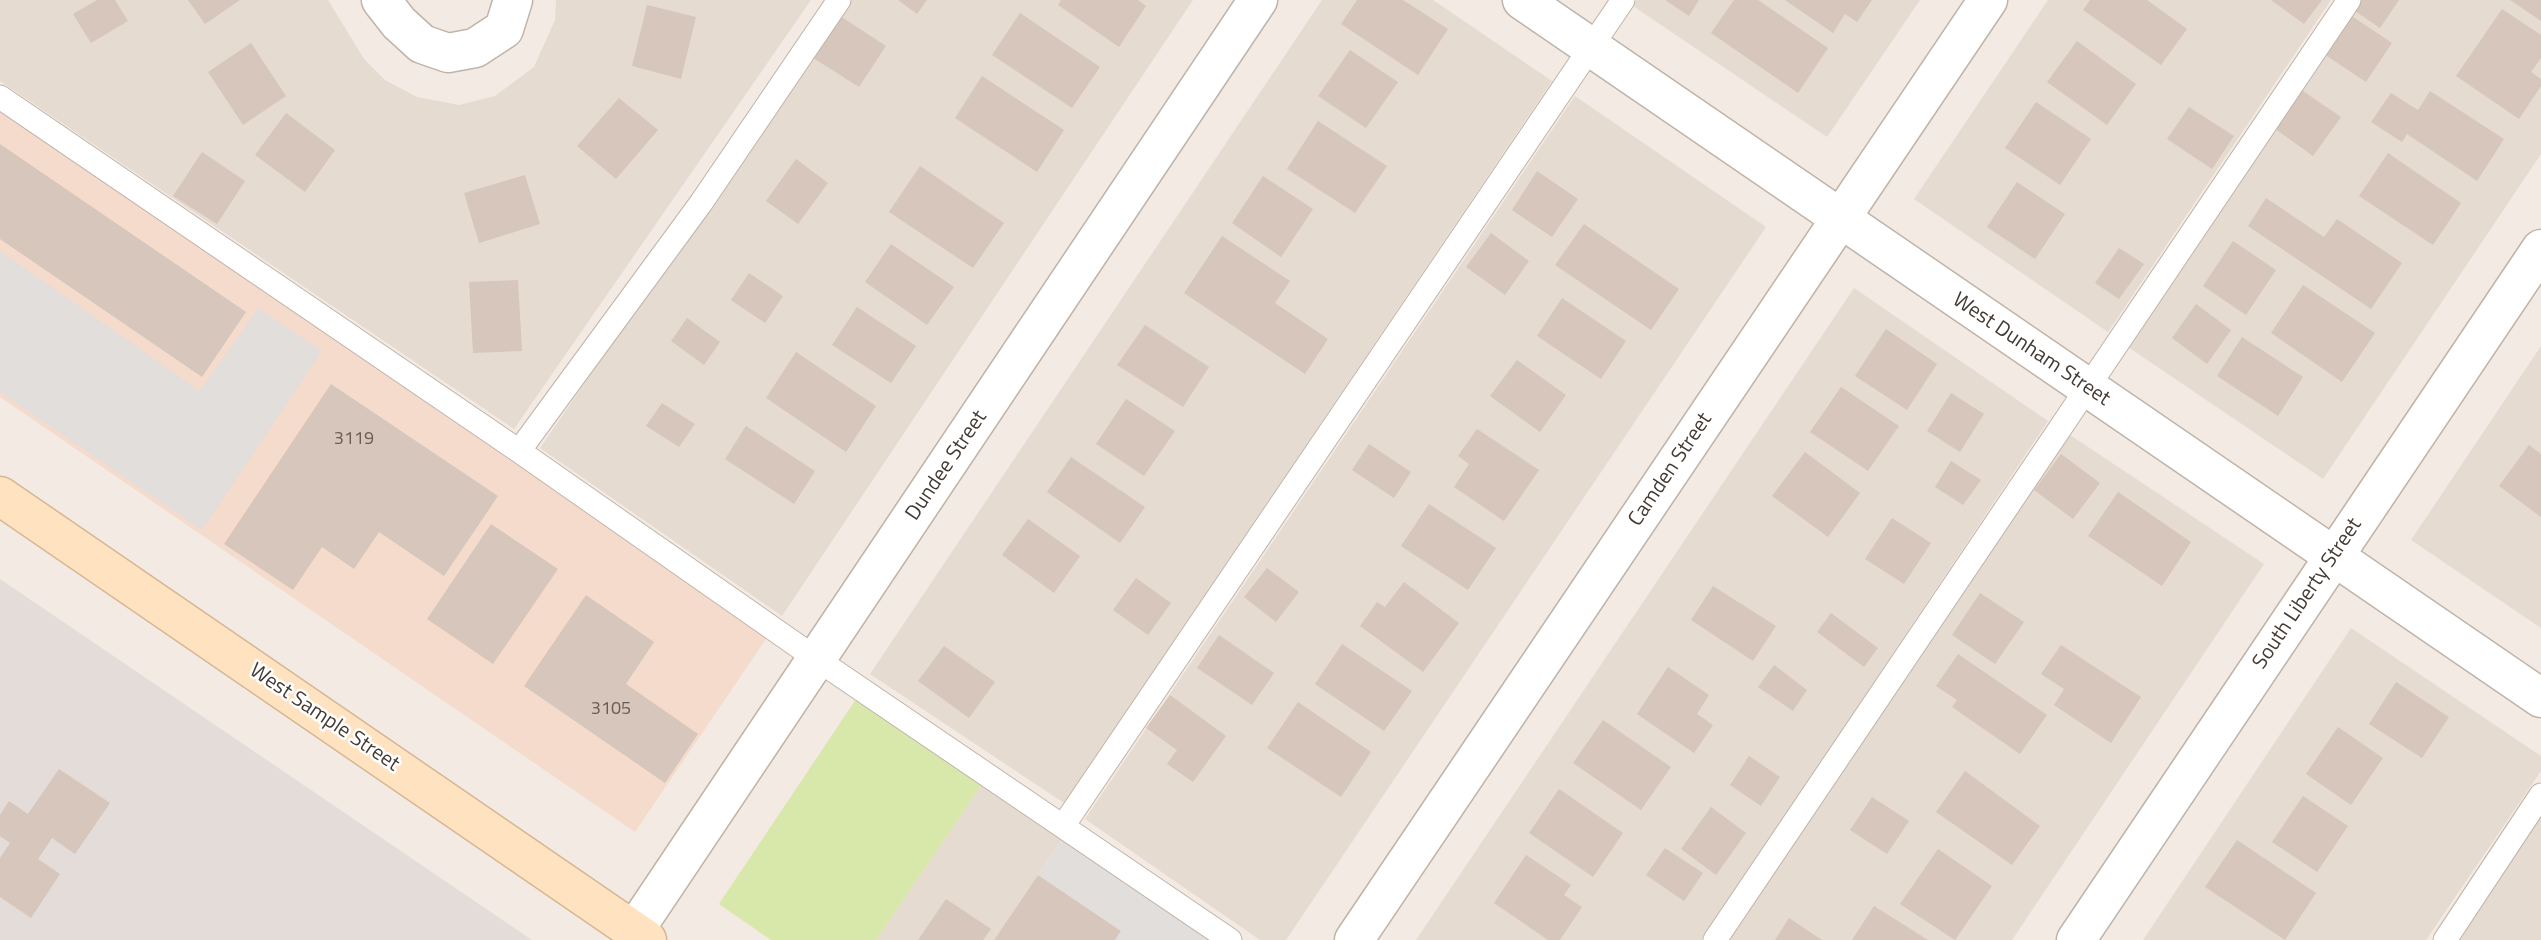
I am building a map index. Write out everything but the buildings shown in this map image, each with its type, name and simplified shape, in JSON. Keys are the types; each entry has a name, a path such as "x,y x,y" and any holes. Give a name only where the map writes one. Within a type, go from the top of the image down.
{"main road":[{"name":"West Sample Street","path":"0,496 640,935"}],"street":[{"path":"381,0 399,23 422,44 449,53 475,48 504,29 513,0"},
{"name":"Dundee Street","path":"640,935 818,660 1258,0"},
{"name":"West Dunham Street","path":"1522,0 2541,698"},
{"name":"Camden Street","path":"1354,940 1988,0"},
{"name":"South Liberty Street","path":"2076,940 2541,249"}],"lane":[{"path":"519,451 701,203 839,0"},
{"path":"1063,826 1623,0"},
{"path":"1715,940 2349,0"},
{"path":"0,97 1230,940"},
{"path":"2445,940 2541,795"}],"shaded area":[{"path":"0,0 328,0 364,59 385,80 417,97 459,105 495,96 534,67 555,20 556,0 811,0 514,429 0,81"},
{"path":"849,0 1193,0 782,616 540,448"},
{"path":"1322,0 1433,0 1552,81 1064,803 870,674"},
{"path":"1637,0 1920,0 1827,137 1633,6"},
{"path":"2048,0 2331,0 2108,332 1914,199"},
{"path":"2362,0 2541,0 2541,154 2323,479 2128,347"},
{"path":"1575,96 1766,227 1286,940 1260,940 1085,819"},
{"path":"0,111 768,636 635,832 0,397"},
{"path":"0,251 200,391 258,308 322,351 202,530 0,392"},
{"path":"1854,288 2048,421 1702,940 1416,940"},
{"path":"2541,346 2541,628 2411,540"},
{"path":"2070,435 2264,564 2012,940 1728,940"},
{"path":"0,579 532,940 0,940"},
{"path":"2351,628 2541,756 2541,771 2426,940 2143,940"},
{"path":"983,783 1063,838 994,940 876,940"},
{"path":"2541,813 2541,940 2457,940"},
{"path":"1063,838 1212,940 1115,940 1121,931 1038,875"}],"green space":[{"path":"856,699 983,783 876,940 771,940 719,904"}]}
